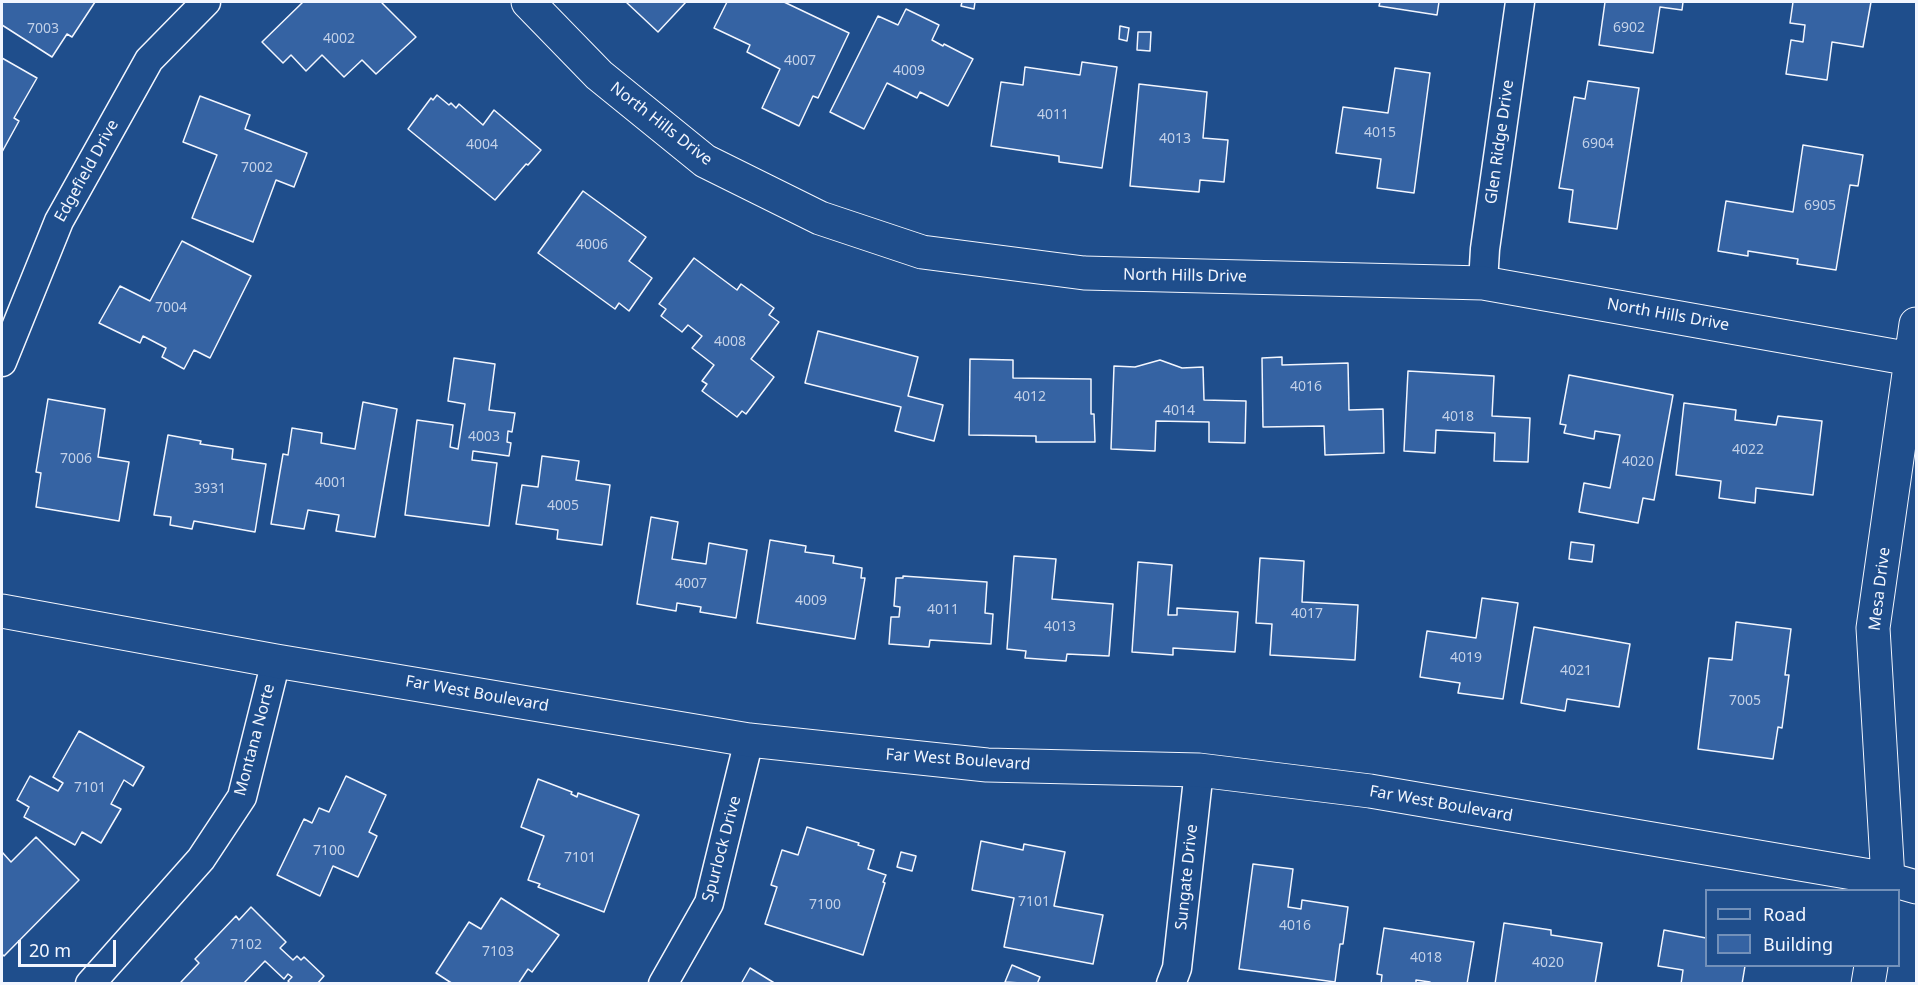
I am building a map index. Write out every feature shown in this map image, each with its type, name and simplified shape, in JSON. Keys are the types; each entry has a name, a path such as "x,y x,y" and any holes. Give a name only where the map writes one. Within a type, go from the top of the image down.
{"street":[{"name":"Edgefield Drive","path":"2,362 59,221 149,60 206,2"},
{"name":"North Hills Drive","path":"528,2 599,75 705,161 820,218 922,252 1084,273 1483,283 1914,360"},
{"name":"Glen Ridge Drive","path":"1483,283 1485,249 1520,2"},
{"name":"Mesa Drive","path":"1897,886 1873,628 1914,360 1917,324"},
{"name":"Far West Boulevard","path":"2,611 276,661 749,740 987,765 1199,770 1370,791 1897,886"},
{"name":"Montana Norte","path":"90,984 201,859 242,797 276,661"},
{"name":"Spurlock Drive","path":"663,984 709,903 749,740"},
{"name":"Sungate Drive","path":"1171,984 1177,969 1199,770"},
{"path":"1868,984 1871,967"}],"building":[{"path":"2,2 95,2 72,37 67,34 52,57 2,25"},
{"path":"303,2 384,2 382,3 416,37 376,74 362,60 344,77 322,55 306,71 291,55 283,63 262,42"},
{"path":"626,2 686,2 658,32"},
{"path":"727,2 784,2 849,33 818,98 813,96 799,126 762,108 780,69 747,52 750,45 714,28"},
{"path":"962,2 975,2 974,9 961,6"},
{"path":"1380,2 1439,2 1437,15 1379,6"},
{"path":"1605,2 1683,2 1682,10 1660,7 1653,53 1599,45"},
{"path":"1793,2 1871,2 1863,47 1832,42 1827,80 1786,74 1791,40 1803,42 1805,25 1790,23"},
{"path":"906,9 939,25 932,40 973,59 948,106 920,92 917,98 887,83 864,129 830,112 878,16 898,25"},
{"path":"1120,26 1129,28 1127,41 1119,39"},
{"path":"1138,32 1151,32 1150,51 1137,50"},
{"path":"2,58 37,78 14,118 19,121 2,152"},
{"path":"1082,62 1117,67 1102,168 1059,162 1059,156 991,146 1001,82 1023,85 1025,67 1080,75"},
{"path":"1395,68 1430,73 1414,193 1377,188 1381,159 1336,153 1343,107 1388,113"},
{"path":"1588,81 1639,88 1617,229 1569,222 1573,190 1559,188 1574,97 1585,99"},
{"path":"1139,84 1207,92 1203,138 1228,140 1224,182 1200,180 1199,192 1130,186"},
{"path":"437,95 456,108 459,104 483,125 494,110 541,150 495,200 408,129 431,98 433,100"},
{"path":"200,96 250,115 245,129 307,153 294,187 276,180 253,242 192,218 217,155 183,142"},
{"path":"1803,145 1863,155 1858,186 1850,185 1836,270 1797,264 1798,259 1748,251 1748,256 1718,251 1726,201 1793,212"},
{"path":"583,191 646,237 629,261 652,278 629,311 619,303 615,309 538,253"},
{"path":"182,241 251,276 210,358 194,350 184,369 162,357 166,348 143,336 140,343 99,323 120,286 150,301"},
{"path":"694,258 737,290 741,284 774,308 769,315 779,322 751,359 774,377 746,414 742,411 737,417 702,391 707,384 702,381 714,365 692,348 702,336 688,325 682,332 661,316 666,309 659,304"},
{"path":"818,331 918,357 908,396 943,405 934,441 895,431 901,407 805,383"},
{"path":"1282,357 1282,365 1348,363 1349,410 1383,409 1384,453 1325,455 1324,426 1263,427 1262,358"},
{"path":"454,358 495,364 489,410 515,413 512,432 508,431 507,442 511,443 509,456 473,451 472,460 497,463 489,526 405,515 417,420 453,425 450,447 458,449 465,404 448,401"},
{"path":"970,359 1013,360 1013,378 1091,379 1091,414 1094,414 1095,442 1036,442 1036,436 969,435"},
{"path":"1160,360 1182,368 1203,367 1204,400 1246,401 1245,443 1209,442 1209,422 1156,421 1155,451 1111,449 1114,366 1135,367"},
{"path":"1408,371 1494,376 1492,416 1530,418 1528,462 1494,461 1495,433 1436,430 1435,453 1404,451"},
{"path":"1569,375 1673,395 1654,500 1643,498 1638,523 1579,512 1584,483 1610,488 1620,435 1595,431 1594,439 1564,433 1566,425 1560,424"},
{"path":"48,399 105,409 98,457 129,462 119,521 36,507 41,473 36,472"},
{"path":"363,402 397,409 375,537 336,531 339,515 308,510 304,529 271,524 283,454 288,455 292,428 322,433 321,443 355,449"},
{"path":"1684,403 1736,410 1735,420 1776,425 1778,416 1822,421 1813,495 1756,488 1755,503 1719,498 1721,481 1676,475"},
{"path":"168,435 201,441 200,444 233,449 232,459 266,464 255,532 194,521 192,529 170,525 171,517 154,515"},
{"path":"542,456 579,461 576,480 610,485 602,545 557,539 558,530 516,524 522,485 538,487"},
{"path":"651,517 678,522 672,559 706,564 709,543 747,550 736,618 700,612 701,607 677,603 676,611 637,604"},
{"path":"770,540 806,546 805,552 834,556 833,563 862,568 861,578 865,578 855,639 757,623"},
{"path":"1571,542 1594,545 1592,562 1569,559"},
{"path":"1014,556 1056,559 1052,599 1113,604 1109,656 1067,654 1066,661 1025,658 1026,651 1007,649"},
{"path":"1260,558 1304,561 1302,602 1358,605 1355,660 1270,655 1272,624 1256,623"},
{"path":"1138,562 1172,565 1168,615 1177,615 1177,608 1238,612 1235,652 1173,648 1173,655 1132,652"},
{"path":"903,576 987,582 985,613 993,614 991,644 930,640 929,647 889,644 891,617 899,617 900,607 894,606 896,578 903,578"},
{"path":"1482,598 1518,603 1503,699 1458,693 1460,683 1420,677 1427,631 1476,638"},
{"path":"1736,622 1791,629 1785,675 1789,675 1782,728 1778,727 1773,759 1698,749 1709,658 1732,660"},
{"path":"1534,627 1630,644 1619,707 1567,699 1565,711 1521,703"},
{"path":"79,731 144,767 133,786 124,780 111,804 121,809 101,843 82,832 75,845 24,817 29,807 17,800 30,776 58,791 63,783 53,777"},
{"path":"346,776 386,795 369,832 377,836 358,877 333,866 320,896 277,875 304,819 312,823 319,808 329,812"},
{"path":"538,779 572,792 571,794 577,797 578,793 639,815 604,912 538,887 540,884 528,880 544,836 521,827"},
{"path":"807,827 874,850 868,869 886,875 863,955 765,924 777,887 771,885 782,850 798,855"},
{"path":"36,837 79,880 4,956 2,954 2,852 11,862"},
{"path":"981,841 1023,850 1024,844 1065,852 1054,906 1103,915 1093,964 1004,947 1014,898 972,890"},
{"path":"901,852 916,856 912,871 897,867"},
{"path":"1253,864 1293,869 1288,907 1301,909 1302,900 1348,907 1335,982 1239,969"},
{"path":"501,898 559,935 532,972 528,969 518,984 453,984 436,973 469,922 481,929"},
{"path":"251,907 286,942 280,948 293,960 297,956 301,960 304,957 324,976 317,984 291,984 288,981 292,977 288,974 284,979 265,961 243,984 182,984 181,982 199,963 195,959 236,916 239,920"},
{"path":"1504,923 1551,930 1551,935 1602,943 1595,984 1495,984"},
{"path":"1384,928 1474,942 1467,984 1430,984 1430,982 1416,980 1416,984 1381,984 1382,975 1377,974"},
{"path":"1664,930 1705,938 1705,967 1745,967 1742,984 1681,984 1683,970 1658,966"},
{"path":"1012,965 1040,977 1037,984 1005,982"},
{"path":"750,968 776,984 741,984"}]}
